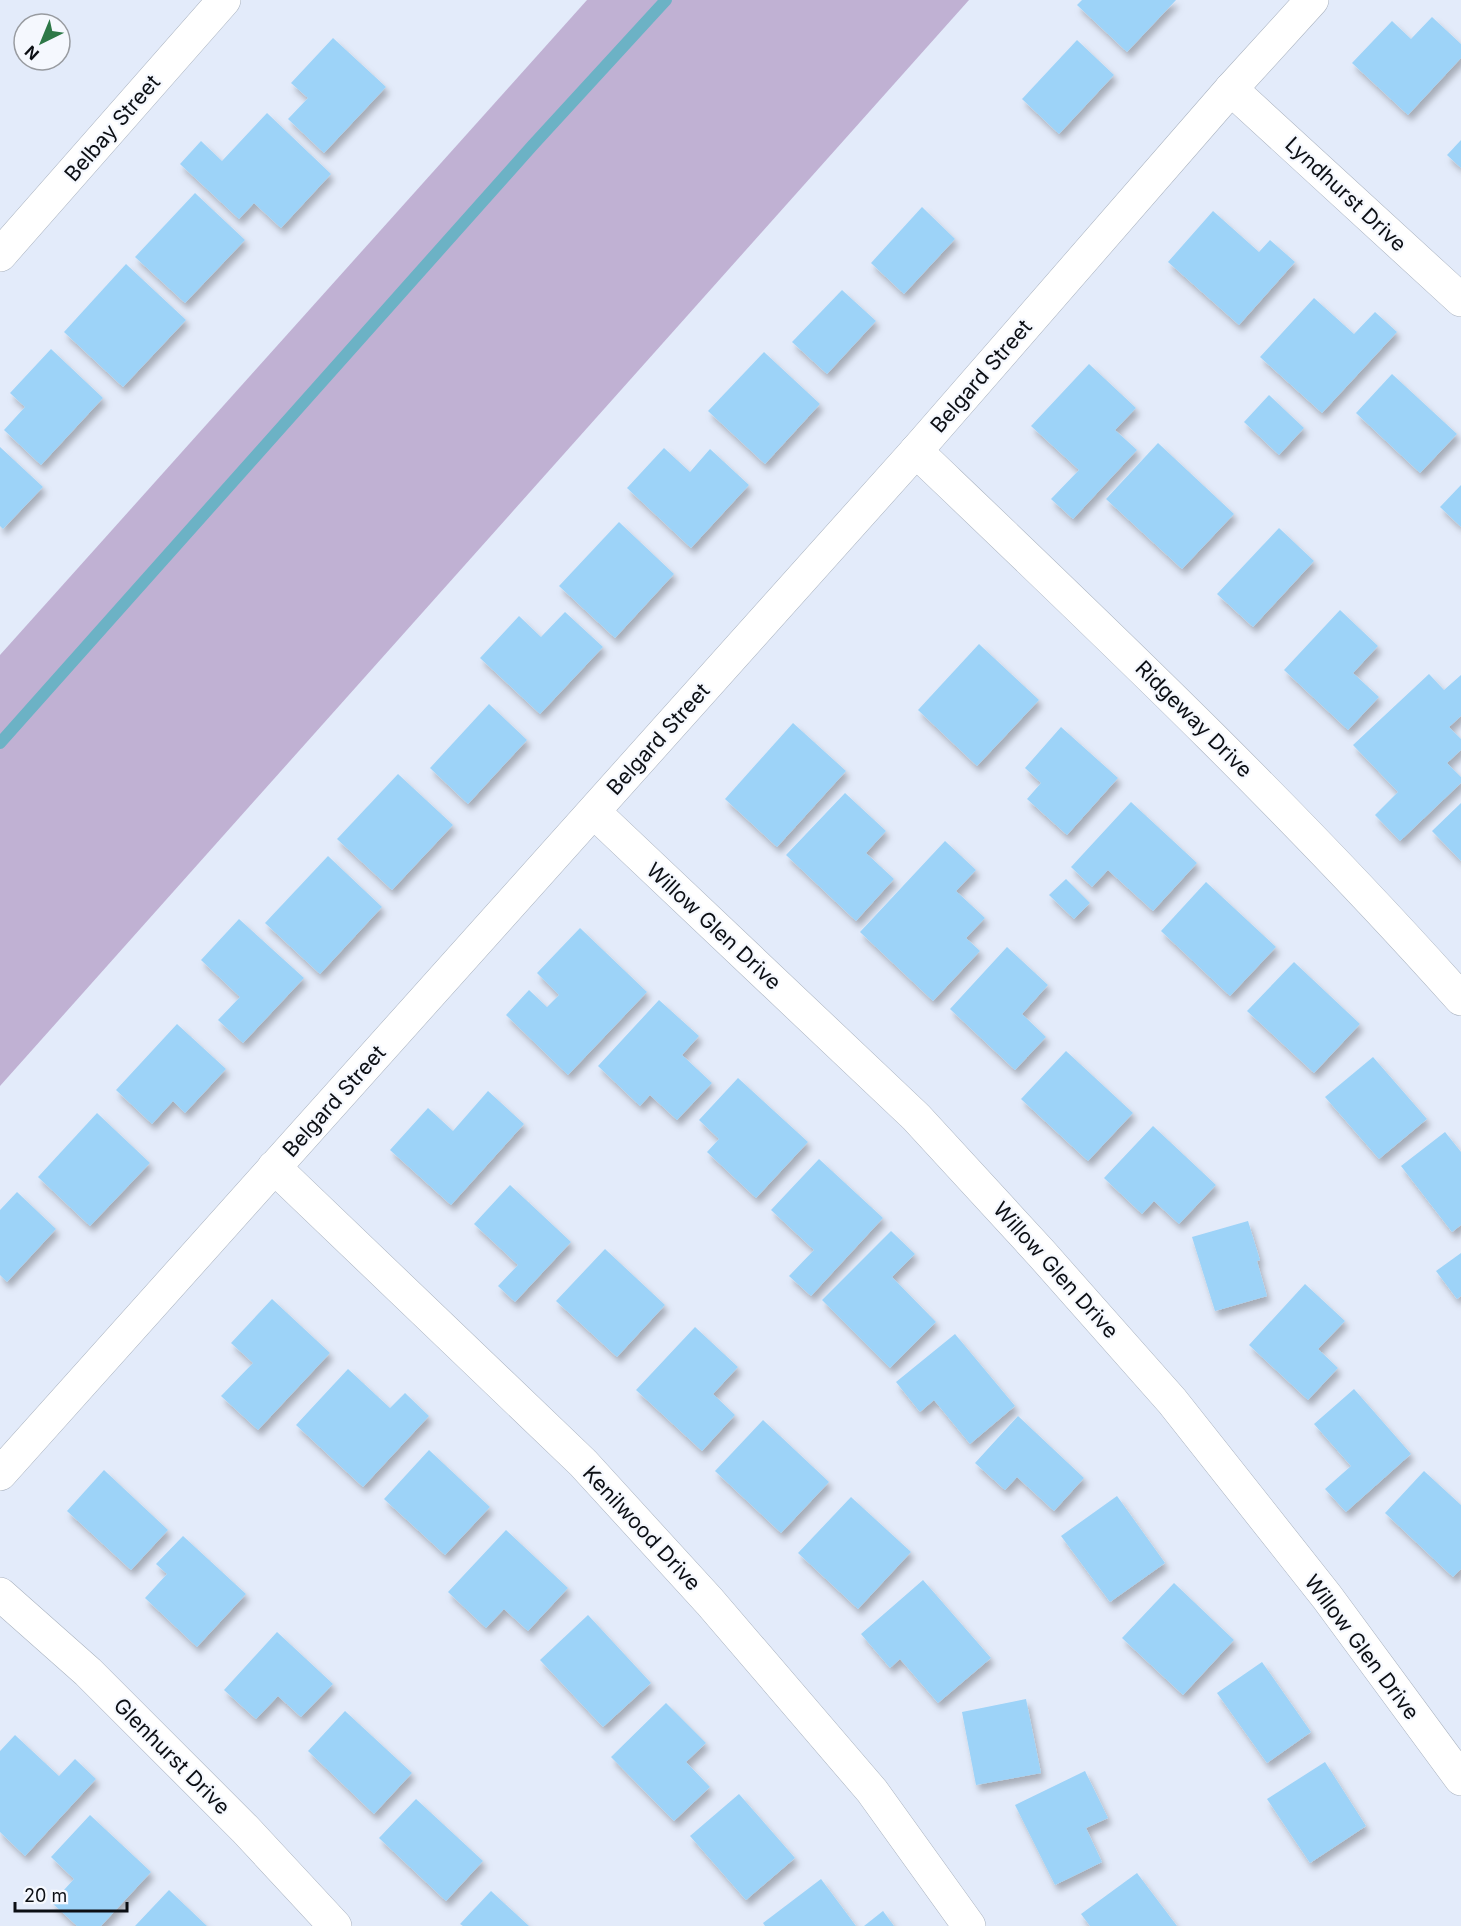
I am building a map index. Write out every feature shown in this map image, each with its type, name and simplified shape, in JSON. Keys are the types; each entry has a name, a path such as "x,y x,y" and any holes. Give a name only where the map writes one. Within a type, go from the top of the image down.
{"street":[{"name":"Belbay Street","path":"0,255 224,0"},
{"name":"Belgard Street","path":"0,1474 916,451 1231,89 1312,0"},
{"name":"Lyndhurst Drive","path":"1231,89 1461,300"},
{"name":"Ridgeway Drive","path":"916,451 1166,690 1282,806 1396,926 1461,999"},
{"name":"Willow Glen Drive","path":"594,812 916,1117 1041,1253 1172,1401 1327,1597 1461,1779"},
{"name":"Kenilwood Drive","path":"274,1167 583,1463 710,1602 872,1791 969,1926"},
{"name":"Glenhurst Drive","path":"0,1594 88,1672 245,1829 335,1926"}],"shaded area":[{"path":"587,0 969,0 0,1086 0,655"}],"building":[{"path":"1082,0 1176,0 1127,52 1077,5"},
{"path":"1432,17 1461,44 1461,58 1408,115 1352,63 1392,21 1411,39"},
{"path":"333,38 386,87 324,153 288,119 308,98 291,83"},
{"path":"1077,40 1114,75 1059,134 1022,99"},
{"path":"267,113 331,174 281,228 254,203 239,219 180,164 201,141 222,161"},
{"path":"1461,140 1461,168 1447,155"},
{"path":"195,193 245,240 185,303 135,257"},
{"path":"922,207 955,239 904,294 871,263"},
{"path":"1213,211 1259,252 1270,240 1295,262 1239,325 1168,262"},
{"path":"126,264 186,320 123,387 64,332"},
{"path":"842,290 876,321 827,374 792,342"},
{"path":"1314,298 1354,334 1375,312 1397,332 1322,413 1260,357"},
{"path":"51,349 103,398 41,465 4,430 25,407 10,393"},
{"path":"764,352 820,404 765,464 708,411"},
{"path":"1089,364 1136,408 1115,430 1137,450 1073,519 1051,499 1079,470 1031,426"},
{"path":"1392,374 1457,434 1420,473 1356,413"},
{"path":"1269,395 1304,428 1279,455 1244,422"},
{"path":"1158,443 1234,514 1182,569 1106,499"},
{"path":"0,447 43,487 3,529 0,526"},
{"path":"664,448 690,472 710,449 749,485 691,548 627,488"},
{"path":"1461,485 1461,527 1440,507"},
{"path":"619,522 674,574 615,638 559,586"},
{"path":"1279,528 1314,561 1253,627 1217,594"},
{"path":"1340,610 1378,646 1353,673 1379,697 1348,730 1284,670"},
{"path":"565,612 603,647 540,714 480,658 519,616 541,637"},
{"path":"979,644 1039,700 977,766 918,710"},
{"path":"1429,674 1444,690 1461,675 1461,716 1449,727 1461,739 1461,750 1447,763 1461,777 1461,783 1400,841 1375,815 1398,792 1353,745"},
{"path":"489,704 527,740 468,804 430,768"},
{"path":"793,723 846,771 777,847 725,799"},
{"path":"1061,727 1118,778 1067,835 1027,799 1041,783 1025,768"},
{"path":"398,774 453,825 392,890 337,839"},
{"path":"845,793 886,831 866,853 894,879 856,921 786,855"},
{"path":"1131,802 1197,863 1153,911 1108,870 1092,887 1071,867"},
{"path":"1461,803 1461,861 1432,831"},
{"path":"945,841 976,870 956,891 985,918 966,938 980,951 933,1001 860,932"},
{"path":"328,856 382,907 320,974 265,923"},
{"path":"1066,879 1090,903 1074,919 1049,895"},
{"path":"1206,882 1276,947 1230,996 1161,931"},
{"path":"239,919 304,978 243,1043 218,1020 240,997 201,960"},
{"path":"580,928 647,992 568,1075 506,1015 529,990 547,1007 559,995 537,973"},
{"path":"1007,947 1048,985 1022,1014 1046,1037 1015,1070 950,1009"},
{"path":"1294,962 1360,1024 1314,1073 1247,1011"},
{"path":"659,1000 699,1036 682,1055 712,1083 677,1120 650,1095 640,1106 598,1066"},
{"path":"177,1024 226,1069 185,1113 173,1101 152,1124 116,1090"},
{"path":"1066,1051 1133,1113 1088,1161 1021,1099"},
{"path":"1373,1057 1427,1119 1379,1159 1325,1097"},
{"path":"738,1078 808,1142 756,1198 707,1152 719,1139 699,1120"},
{"path":"488,1091 524,1124 451,1205 390,1150 428,1108 453,1131"},
{"path":"97,1113 150,1163 90,1226 38,1177"},
{"path":"1153,1126 1216,1185 1179,1224 1154,1201 1142,1214 1104,1178"},
{"path":"1445,1132 1461,1152 1461,1225 1452,1232 1401,1166"},
{"path":"819,1159 883,1218 811,1296 789,1276 814,1250 771,1210"},
{"path":"510,1185 571,1242 515,1302 498,1286 518,1265 474,1224"},
{"path":"17,1192 56,1229 7,1282 0,1275 0,1210"},
{"path":"1248,1221 1260,1260 1257,1261 1267,1296 1215,1311 1192,1237"},
{"path":"891,1231 915,1254 892,1277 936,1322 890,1368 822,1300"},
{"path":"605,1249 665,1305 617,1357 556,1301"},
{"path":"1461,1253 1461,1296 1457,1299 1436,1271"},
{"path":"1305,1284 1345,1321 1318,1349 1338,1368 1308,1400 1249,1345"},
{"path":"272,1299 330,1353 258,1430 221,1396 253,1363 231,1343"},
{"path":"695,1327 738,1367 713,1394 735,1415 702,1451 636,1390"},
{"path":"955,1334 1015,1406 970,1444 934,1400 920,1412 896,1382"},
{"path":"348,1369 390,1408 405,1393 429,1416 363,1487 296,1425"},
{"path":"1354,1389 1411,1454 1346,1512 1325,1489 1351,1466 1314,1424"},
{"path":"1018,1416 1084,1478 1054,1511 1017,1477 1005,1490 975,1463"},
{"path":"763,1420 829,1482 781,1533 715,1471"},
{"path":"429,1450 490,1507 445,1555 384,1499"},
{"path":"104,1470 168,1530 131,1570 67,1511"},
{"path":"1424,1471 1461,1505 1461,1569 1453,1577 1385,1513"},
{"path":"1117,1496 1165,1563 1110,1602 1061,1536"},
{"path":"851,1497 911,1552 858,1609 798,1553"},
{"path":"506,1530 568,1588 528,1631 504,1609 486,1628 448,1592"},
{"path":"183,1536 246,1594 197,1647 145,1598 167,1574 156,1564"},
{"path":"923,1580 991,1658 938,1703 900,1659 890,1668 861,1634"},
{"path":"1174,1583 1234,1640 1183,1695 1122,1638"},
{"path":"588,1615 651,1683 603,1727 540,1660"},
{"path":"277,1632 333,1684 301,1717 278,1696 256,1719 224,1690"},
{"path":"1262,1662 1311,1732 1267,1763 1217,1693"},
{"path":"1026,1699 1041,1773 976,1785 962,1712"},
{"path":"666,1703 706,1743 686,1762 710,1787 674,1821 611,1757"},
{"path":"345,1711 412,1773 374,1814 308,1751"},
{"path":"15,1735 59,1776 75,1759 96,1779 25,1856 0,1832 0,1751"},
{"path":"1325,1762 1366,1826 1310,1863 1267,1799"},
{"path":"1085,1771 1108,1818 1086,1828 1102,1862 1055,1885 1015,1805"},
{"path":"739,1794 795,1858 746,1900 690,1836"},
{"path":"416,1799 483,1861 446,1901 379,1838"},
{"path":"90,1815 151,1872 101,1926 77,1926 52,1903 74,1879 51,1857"},
{"path":"1137,1873 1177,1926 1090,1926 1081,1914"},
{"path":"821,1879 856,1926 765,1926 763,1923"},
{"path":"169,1890 207,1926 135,1926"},
{"path":"491,1891 529,1926 463,1926 460,1924"},
{"path":"883,1911 894,1926 864,1926"}],"waterway":[{"path":"0,743 532,146 666,0"}]}
